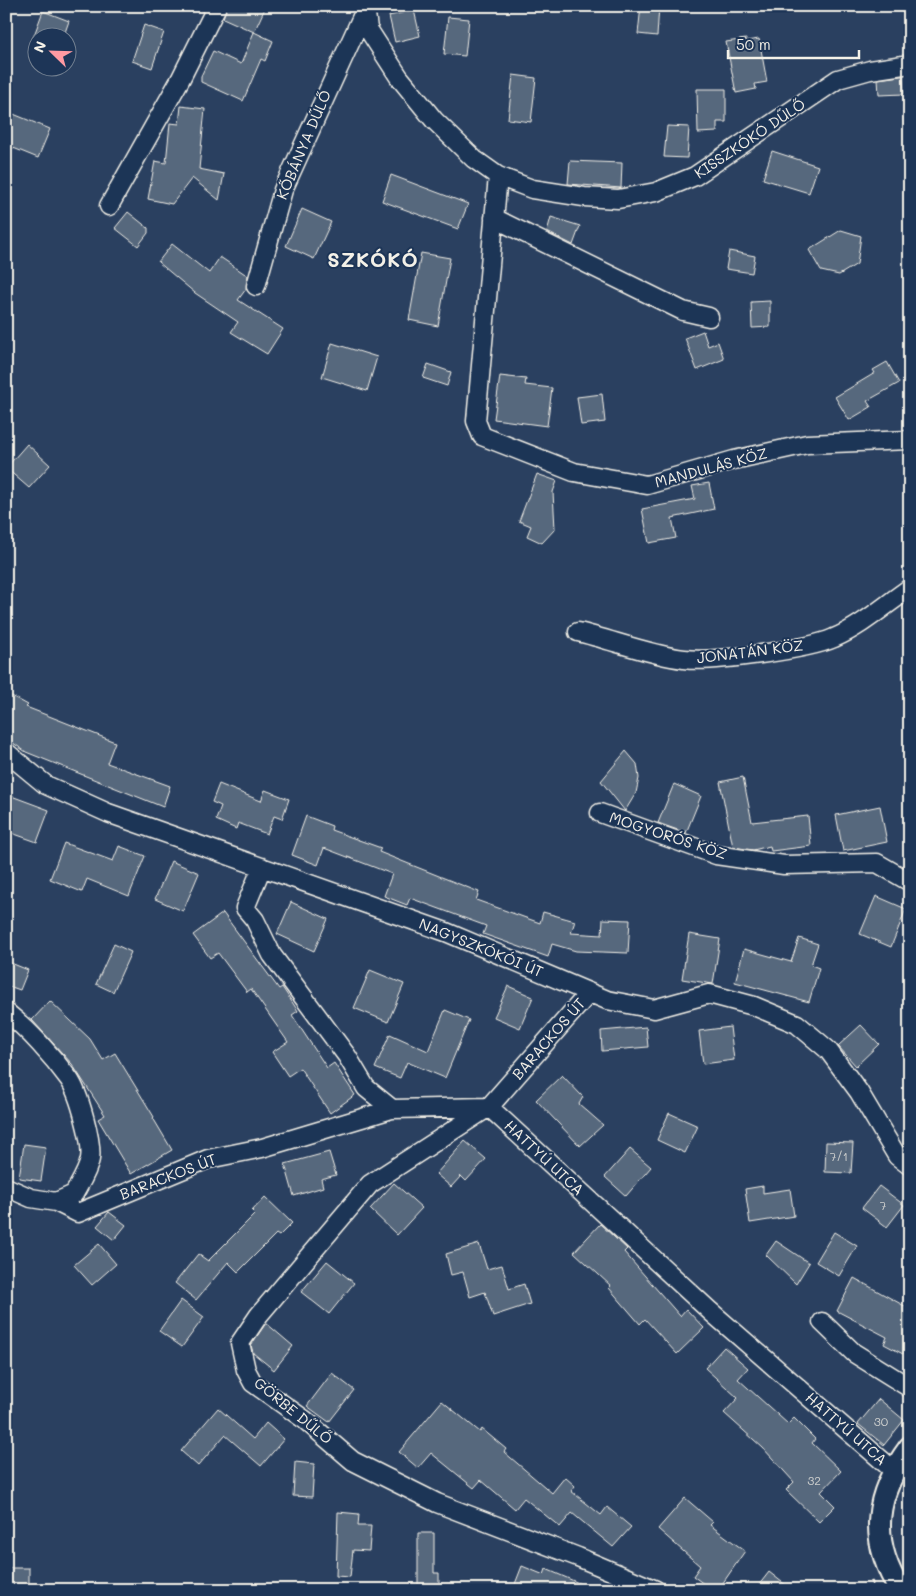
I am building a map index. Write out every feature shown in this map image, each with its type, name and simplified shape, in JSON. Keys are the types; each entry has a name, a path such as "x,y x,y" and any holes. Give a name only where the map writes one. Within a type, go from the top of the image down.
{"street":[{"path":"109,206 180,80 217,6"},
{"name":"KISSZKÓKÓ DŰLŐ","path":"365,8 368,29 405,84 434,120 474,159 498,176 532,189 584,197 618,199 656,192 695,176 838,79 870,70 910,64"},
{"name":"KŐBÁNYA DŰLŐ","path":"256,286 283,190 365,8"},
{"name":"MANDULÁS KÖZ","path":"498,176 476,421 482,436 574,472 647,485 734,460 807,444 910,440"},
{"path":"494,218 683,311 709,317"},
{"name":"JONATÁN KÖZ","path":"578,632 686,659 771,651 816,644 834,638 861,623 910,588"},
{"name":"NAGYSZKÓKÓI ÚT","path":"6,752 46,785 108,813 446,932 607,1000 654,1009 709,994 754,1006 797,1024 828,1050 858,1092 897,1156 910,1166"},
{"name":"MOGYORÓS KÖZ","path":"600,813 716,855 784,865 877,863 910,882"},
{"path":"262,867 245,908 255,920 272,955 347,1056 366,1088 392,1109 489,1107"},
{"name":"BARACKOS ÚT","path":"489,1107 589,993"},
{"path":"6,1012 19,1022 70,1080 85,1121 90,1143 90,1160 74,1194 56,1202"},
{"name":"HATTYÚ UTCA","path":"489,1107 710,1311 893,1470"},
{"name":"GÖRBE DŰLŐ","path":"489,1107 370,1184 259,1315 240,1343 246,1370 253,1383 306,1420 353,1461 437,1503 578,1557 656,1590"},
{"name":"BARACKOS ÚT","path":"6,1187 31,1198 56,1202 78,1213 208,1159 262,1148 392,1109"},
{"path":"822,1322 854,1353 910,1388"},
{"path":"900,1590 886,1560 880,1528 880,1510 893,1470 910,1447"}],"building":[{"path":"227,6 266,6 254,32 223,18"},
{"path":"641,6 659,6 657,36 638,34"},
{"path":"414,10 420,36 395,42 389,16"},
{"path":"43,11 69,21 67,28 37,28"},
{"path":"448,17 469,19 465,56 444,54"},
{"path":"144,25 164,32 152,68 132,61"},
{"path":"254,32 273,41 265,61 261,59 243,101 201,82 201,76 213,51 241,64"},
{"path":"746,39 746,41 759,39 767,82 755,84 756,89 736,93 726,42"},
{"path":"513,75 536,78 531,122 508,119"},
{"path":"903,76 904,94 879,95 878,79"},
{"path":"697,89 726,89 726,122 717,122 717,132 698,133"},
{"path":"181,106 205,109 199,169 224,174 219,200 192,178 172,204 148,199 155,161 166,163 170,123 179,124"},
{"path":"6,111 50,129 38,158 6,145"},
{"path":"667,126 689,127 687,158 664,157"},
{"path":"772,151 818,166 809,193 763,179"},
{"path":"570,161 622,163 621,188 568,184"},
{"path":"391,175 468,204 458,229 382,201"},
{"path":"302,209 331,222 314,259 286,246"},
{"path":"128,212 148,228 148,233 138,246 115,228"},
{"path":"551,217 580,226 573,245 547,232"},
{"path":"841,230 861,236 857,264 839,275 821,271 809,250"},
{"path":"172,244 209,273 220,257 248,276 246,289 238,300 283,329 267,354 231,332 238,322 195,293 158,262"},
{"path":"729,251 755,256 752,273 726,269"},
{"path":"421,253 450,258 438,326 409,320"},
{"path":"770,301 770,327 752,328 751,302"},
{"path":"703,331 708,346 718,342 724,359 697,370 685,338"},
{"path":"332,343 377,357 367,391 322,377"},
{"path":"887,362 899,383 867,401 871,407 849,420 835,397 875,373 873,370"},
{"path":"428,364 451,372 447,386 423,378"},
{"path":"500,376 526,379 525,385 552,388 547,426 494,419"},
{"path":"602,394 605,422 581,425 577,397"},
{"path":"27,444 50,465 29,488 6,468"},
{"path":"537,474 557,481 553,492 555,529 542,543 527,536 531,526 519,521"},
{"path":"709,483 714,509 672,518 676,538 649,543 642,509 695,499 692,486"},
{"path":"6,693 28,705 26,707 115,742 107,763 170,786 163,807 26,752 6,738"},
{"path":"626,751 637,764 639,778 636,793 625,811 601,781"},
{"path":"743,777 752,822 808,816 811,846 771,851 770,846 753,850 733,847 720,782"},
{"path":"219,784 261,801 265,790 289,799 282,819 274,816 267,834 238,823 236,829 216,820 221,806 212,802"},
{"path":"674,784 701,796 686,833 658,823"},
{"path":"6,794 49,810 37,842 6,831"},
{"path":"880,806 887,842 843,851 836,815"},
{"path":"306,816 332,826 331,830 381,848 379,852 479,892 476,900 540,923 543,912 575,921 571,933 602,935 603,919 630,920 628,953 576,951 552,944 548,957 483,934 486,926 410,898 407,905 384,896 392,874 324,848 318,865 292,855"},
{"path":"64,843 113,861 119,846 145,856 129,896 87,879 82,892 50,879"},
{"path":"171,861 199,873 183,911 155,899"},
{"path":"876,896 906,909 891,947 860,934"},
{"path":"291,902 328,919 314,951 277,934"},
{"path":"223,913 279,989 282,987 298,1011 292,1015 327,1068 334,1063 355,1095 330,1113 300,1068 288,1076 272,1052 288,1042 251,989 247,992 218,953 210,958 193,935"},
{"path":"689,934 720,939 713,984 682,979"},
{"path":"799,938 818,944 811,965 819,968 809,1002 735,982 744,949 791,962"},
{"path":"114,944 131,952 113,992 96,984"},
{"path":"6,961 28,970 20,990 6,985"},
{"path":"370,970 404,984 388,1022 354,1008"},
{"path":"508,986 533,997 520,1028 494,1017"},
{"path":"50,1001 90,1039 103,1060 115,1053 172,1150 131,1174 98,1119 105,1115 72,1064 32,1020"},
{"path":"445,1010 469,1020 445,1078 407,1062 400,1078 375,1068 390,1034 428,1051"},
{"path":"861,1025 879,1044 856,1066 838,1046"},
{"path":"646,1027 648,1047 602,1051 601,1031"},
{"path":"730,1027 734,1060 703,1064 699,1031"},
{"path":"562,1075 583,1097 579,1104 603,1125 580,1146 536,1100"},
{"path":"669,1113 698,1126 685,1153 657,1140"},
{"path":"465,1141 486,1159 466,1181 461,1176 451,1187 436,1174"},
{"path":"826,1142 853,1143 851,1173 825,1172"},
{"path":"24,1144 46,1147 41,1181 19,1178"},
{"path":"630,1149 651,1167 626,1196 605,1177"},
{"path":"329,1152 336,1175 321,1179 323,1187 294,1196 285,1164"},
{"path":"394,1183 422,1208 397,1235 370,1209"},
{"path":"763,1186 763,1193 790,1189 794,1216 750,1223 745,1189"},
{"path":"879,1186 904,1205 887,1227 862,1208"},
{"path":"265,1197 292,1223 279,1236 276,1234 238,1272 228,1262 196,1300 175,1283 198,1254 208,1261 255,1214 252,1211"},
{"path":"109,1212 126,1225 114,1240 97,1226"},
{"path":"600,1224 627,1249 624,1252 680,1316 686,1309 704,1328 677,1354 645,1319 640,1324 609,1288 611,1286 574,1252"},
{"path":"834,1232 857,1246 839,1276 816,1262"},
{"path":"776,1241 809,1263 796,1284 766,1255"},
{"path":"99,1244 116,1264 92,1285 74,1265"},
{"path":"479,1244 487,1269 502,1265 509,1289 524,1284 530,1304 493,1316 485,1292 470,1297 463,1272 451,1275 446,1254"},
{"path":"327,1261 354,1283 329,1314 301,1292"},
{"path":"854,1278 910,1309 910,1340 903,1354 884,1344 887,1337 837,1311"},
{"path":"181,1300 204,1317 182,1347 159,1331"},
{"path":"266,1323 293,1346 274,1370 253,1353 251,1345"},
{"path":"724,1347 748,1368 738,1379 788,1424 794,1418 815,1439 812,1443 841,1471 821,1492 835,1506 819,1522 786,1490 794,1482 763,1448 724,1413 738,1398 705,1368"},
{"path":"332,1373 354,1390 329,1422 307,1406"},
{"path":"879,1399 904,1420 884,1445 858,1424"},
{"path":"442,1401 480,1432 482,1429 506,1449 504,1452 552,1493 565,1477 575,1486 571,1491 601,1515 607,1507 631,1527 613,1547 572,1513 560,1527 524,1498 515,1509 481,1480 474,1488 431,1453 418,1468 399,1452"},
{"path":"218,1408 253,1439 266,1423 284,1439 261,1466 225,1435 198,1466 181,1451"},
{"path":"295,1462 314,1464 312,1497 293,1496"},
{"path":"685,1498 713,1522 710,1525 745,1551 718,1590 712,1590 693,1576 700,1566 658,1529"},
{"path":"338,1512 359,1514 358,1526 371,1526 369,1551 353,1550 350,1577 336,1576"},
{"path":"418,1533 434,1533 434,1573 439,1573 439,1590 418,1590"},
{"path":"522,1566 544,1575 546,1569 595,1590 528,1590 515,1584"},
{"path":"6,1568 29,1568 29,1590 6,1590"},
{"path":"769,1572 792,1590 755,1590"}],"district":[{"name":"SZKÓKÓ","path":"373,260"}]}
